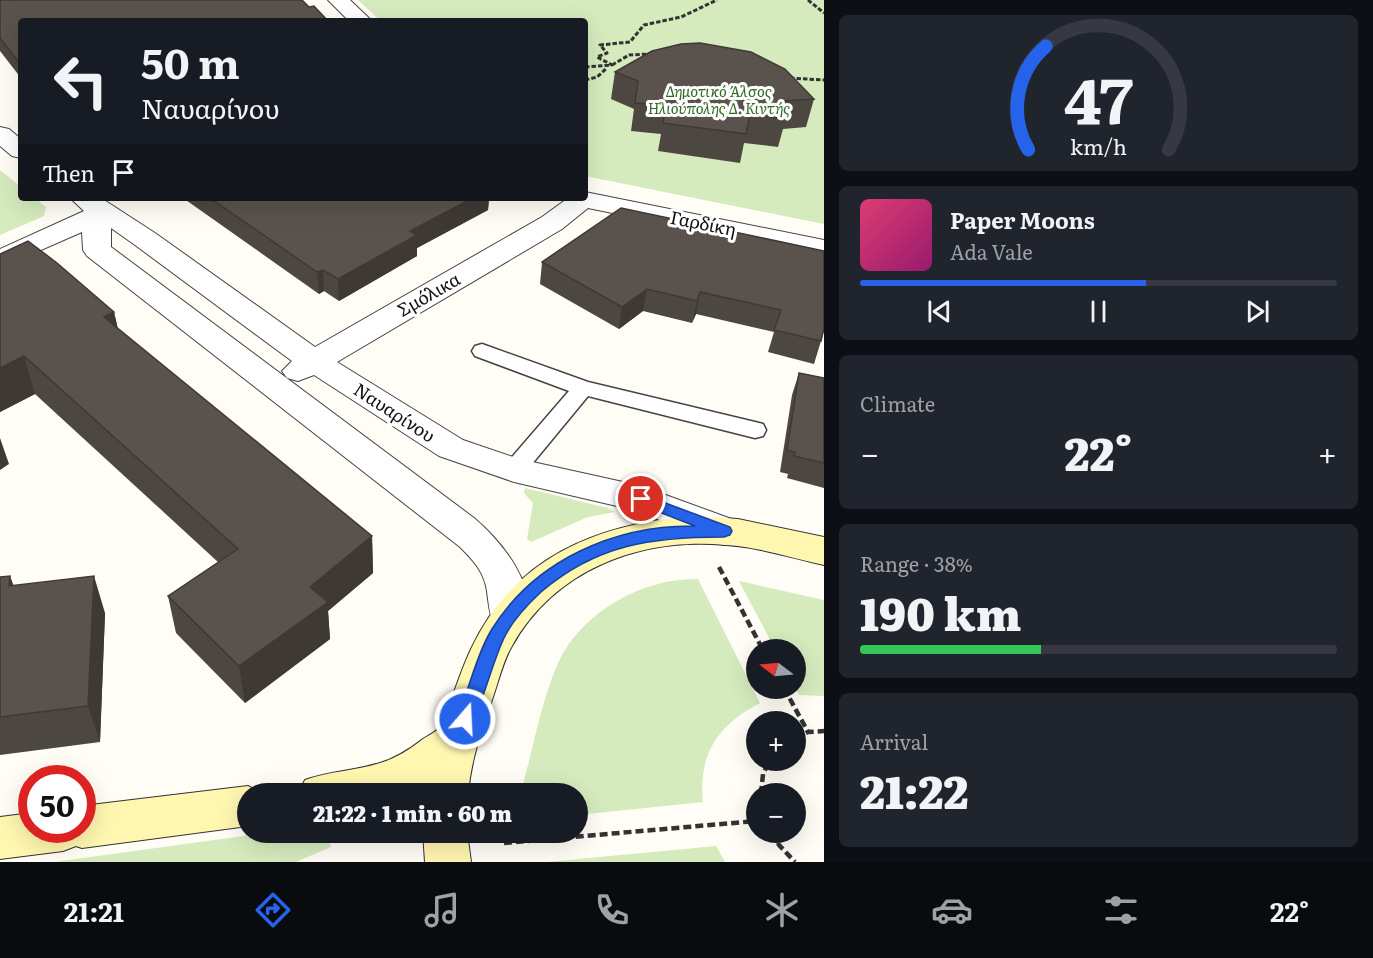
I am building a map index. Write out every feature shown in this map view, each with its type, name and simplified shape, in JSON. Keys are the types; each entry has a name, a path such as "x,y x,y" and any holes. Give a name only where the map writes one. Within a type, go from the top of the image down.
{"main road":[{"path":"448,783 451,760 488,653 509,616 522,600 572,561 591,551 632,538 701,530 722,549 824,551"},
{"path":"381,783 417,768 459,737"},
{"path":"96,825 237,807"},
{"path":"0,838 18,836"},
{"path":"446,843 448,862"}],"street":[{"path":"338,0 358,18"},
{"path":"0,134 18,149"},
{"name":"Σμόλικα","path":"274,385 552,223 576,201"},
{"name":"Γαρδίκη","path":"588,201 824,248"},
{"path":"0,260 93,205 97,250 453,522 489,554 504,582 509,616"},
{"name":"Ναυαρίνου","path":"93,205 145,239 315,362 434,439 471,457 514,470 641,499 722,549"}],"lane":[{"path":"482,351 583,388 755,430"},
{"path":"514,470 583,388"}],"path":[{"path":"610,66 597,57 607,53 600,45 630,42 644,25 681,17 717,0"},
{"path":"808,0 824,13"},
{"path":"816,6 824,8"},
{"path":"588,79 597,77 619,58 636,54 649,54 655,57"},
{"path":"588,67 610,66"},
{"path":"787,78 824,80"},
{"path":"722,549 759,639"},
{"path":"790,699 808,732 824,731"},
{"path":"588,836 746,822"},
{"path":"778,843 795,862"}],"green space":[{"name":"Δημοτικό Άλσος Ηλιούπολης Δ. Κιντής","path":"358,0 824,0 824,224 588,177 588,18 378,18"},
{"path":"0,170 18,185 18,201 39,201 46,207 44,216 0,235"},
{"path":"525,488 608,508 615,512 588,517 531,542 527,539 533,503 524,493"},
{"path":"698,579 746,675 746,699 758,699 760,703 733,721 714,743 704,769 703,802 588,814 588,783 524,783 548,690 559,661 570,643 583,627 617,601 656,584"},
{"path":"739,581 824,600 824,696 806,695 806,639 770,639"},
{"path":"237,837 237,843 330,843 331,847 296,862 54,862"},
{"path":"716,846 725,862 546,862"}],"building":[{"path":"0,0 302,0 309,7 314,6 325,18 18,18 18,61 0,38"},
{"path":"700,43 751,52 785,69 814,99 783,101 785,119 750,114 746,134 663,123 666,106 635,103 638,81 615,72 652,51 681,44"},
{"path":"214,201 467,201 410,231 417,235 338,279 323,270 317,272"},
{"path":"621,208 824,251 824,328 821,341 774,330 781,310 700,292 697,301 647,289 622,307 542,262"},
{"path":"28,241 114,312 104,317 372,536 310,587 328,602 239,666 168,596 238,549 24,356 0,368 0,254"},
{"path":"799,373 824,378 824,463 794,456 795,452 787,450"},
{"path":"10,576 9,586 94,576 88,706 0,717 0,577"}],"route":[{"path":"465,719 488,653 498,634 522,600 554,572 591,551 632,538 678,531 724,531 641,499"}]}
